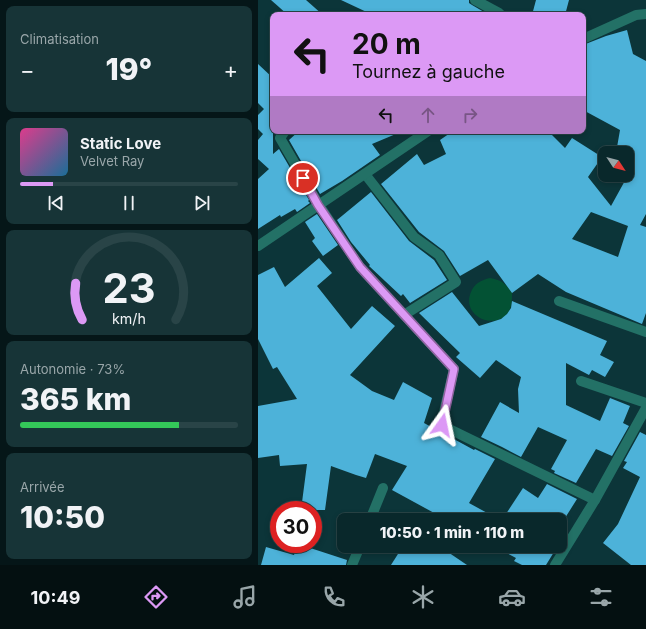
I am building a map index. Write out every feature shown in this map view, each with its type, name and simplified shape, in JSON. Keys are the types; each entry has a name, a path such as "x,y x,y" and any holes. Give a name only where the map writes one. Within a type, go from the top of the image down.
{"street":[{"path":"475,0 497,12"},
{"path":"586,39 636,15 646,14"},
{"path":"283,134 280,138 318,205 360,267 454,369 442,425 595,500"},
{"path":"258,246 424,134"},
{"path":"365,174 414,237 439,255 456,282 404,315"},
{"path":"559,301 646,332"},
{"path":"582,381 646,403"},
{"path":"555,565 595,500 646,408"},
{"path":"373,513 383,488"},
{"path":"352,565 357,553"}],"green space":[{"path":"490,278 498,280 508,287 512,293 512,301 511,307 505,316 498,320 490,321 482,319 476,315 471,309 469,301 474,287 481,281"}],"building":[{"path":"271,0 306,0 320,12 285,12"},
{"path":"341,0 469,0 469,3 484,12 367,12"},
{"path":"536,0 569,0 566,12 533,12"},
{"path":"627,30 633,54 646,61 646,214 640,225 646,227 646,313 642,324 566,292 538,274 512,293 488,260 460,276 444,251 419,232 381,184 417,154 424,165 446,154 440,140 449,134 551,134 565,148 572,138 598,154 598,163 588,177 611,206 624,182 634,182 634,146 617,146 620,130 586,112 586,44","holes":["591,212 628,226 618,257 572,239"]},
{"path":"258,64 270,75 270,134 273,134 273,154 279,149 310,203 297,212 295,209 281,217 280,215 258,229 258,179 269,169 258,159 258,140 263,134 258,129 258,115 264,109 258,103"},
{"path":"296,134 396,134 372,144 380,155 320,194 289,140"},
{"path":"371,192 409,241 434,260 447,280 410,303 403,294 401,296 369,266 370,265 351,242 337,220"},
{"path":"317,214 338,245 323,256 312,241 315,238 305,222"},
{"path":"319,258 332,273 317,286 351,329 372,306 395,326 350,375 372,391 394,400 403,382 432,398 424,423 474,450 475,449 495,459 469,503 487,513 434,513 392,490 407,466 375,454 366,478 331,466 325,510 322,510 322,501 302,501 307,464 280,466 279,455 258,458 258,406 297,399 277,367 273,369 258,339 258,275 274,267 285,287"},
{"path":"452,292 479,326 501,319 511,308 512,301 607,341 600,355 614,362 605,377 592,370 589,375 566,363 566,405 600,421 610,398 630,406 623,423 629,426 612,456 596,449 576,483 554,473 555,471 551,469 567,440 538,427 521,457 481,437 500,402 519,413 518,389 521,377 496,360 480,378 456,357 460,353 419,313"},
{"path":"640,432 646,435 646,565 631,565 603,543 618,524 640,477 623,468 627,462 624,461"},
{"path":"547,484 577,499 567,515 567,513 507,513 523,488 538,498"},
{"path":"266,547 270,548 270,553 287,553 294,555 295,553 322,552 347,560 346,565 261,565"},
{"path":"399,553 449,553 467,565 391,565"},
{"path":"507,553 553,553 546,565 522,565 514,561 516,558"}],"route":[{"path":"303,178 318,205 360,267 454,369 442,425"}]}
